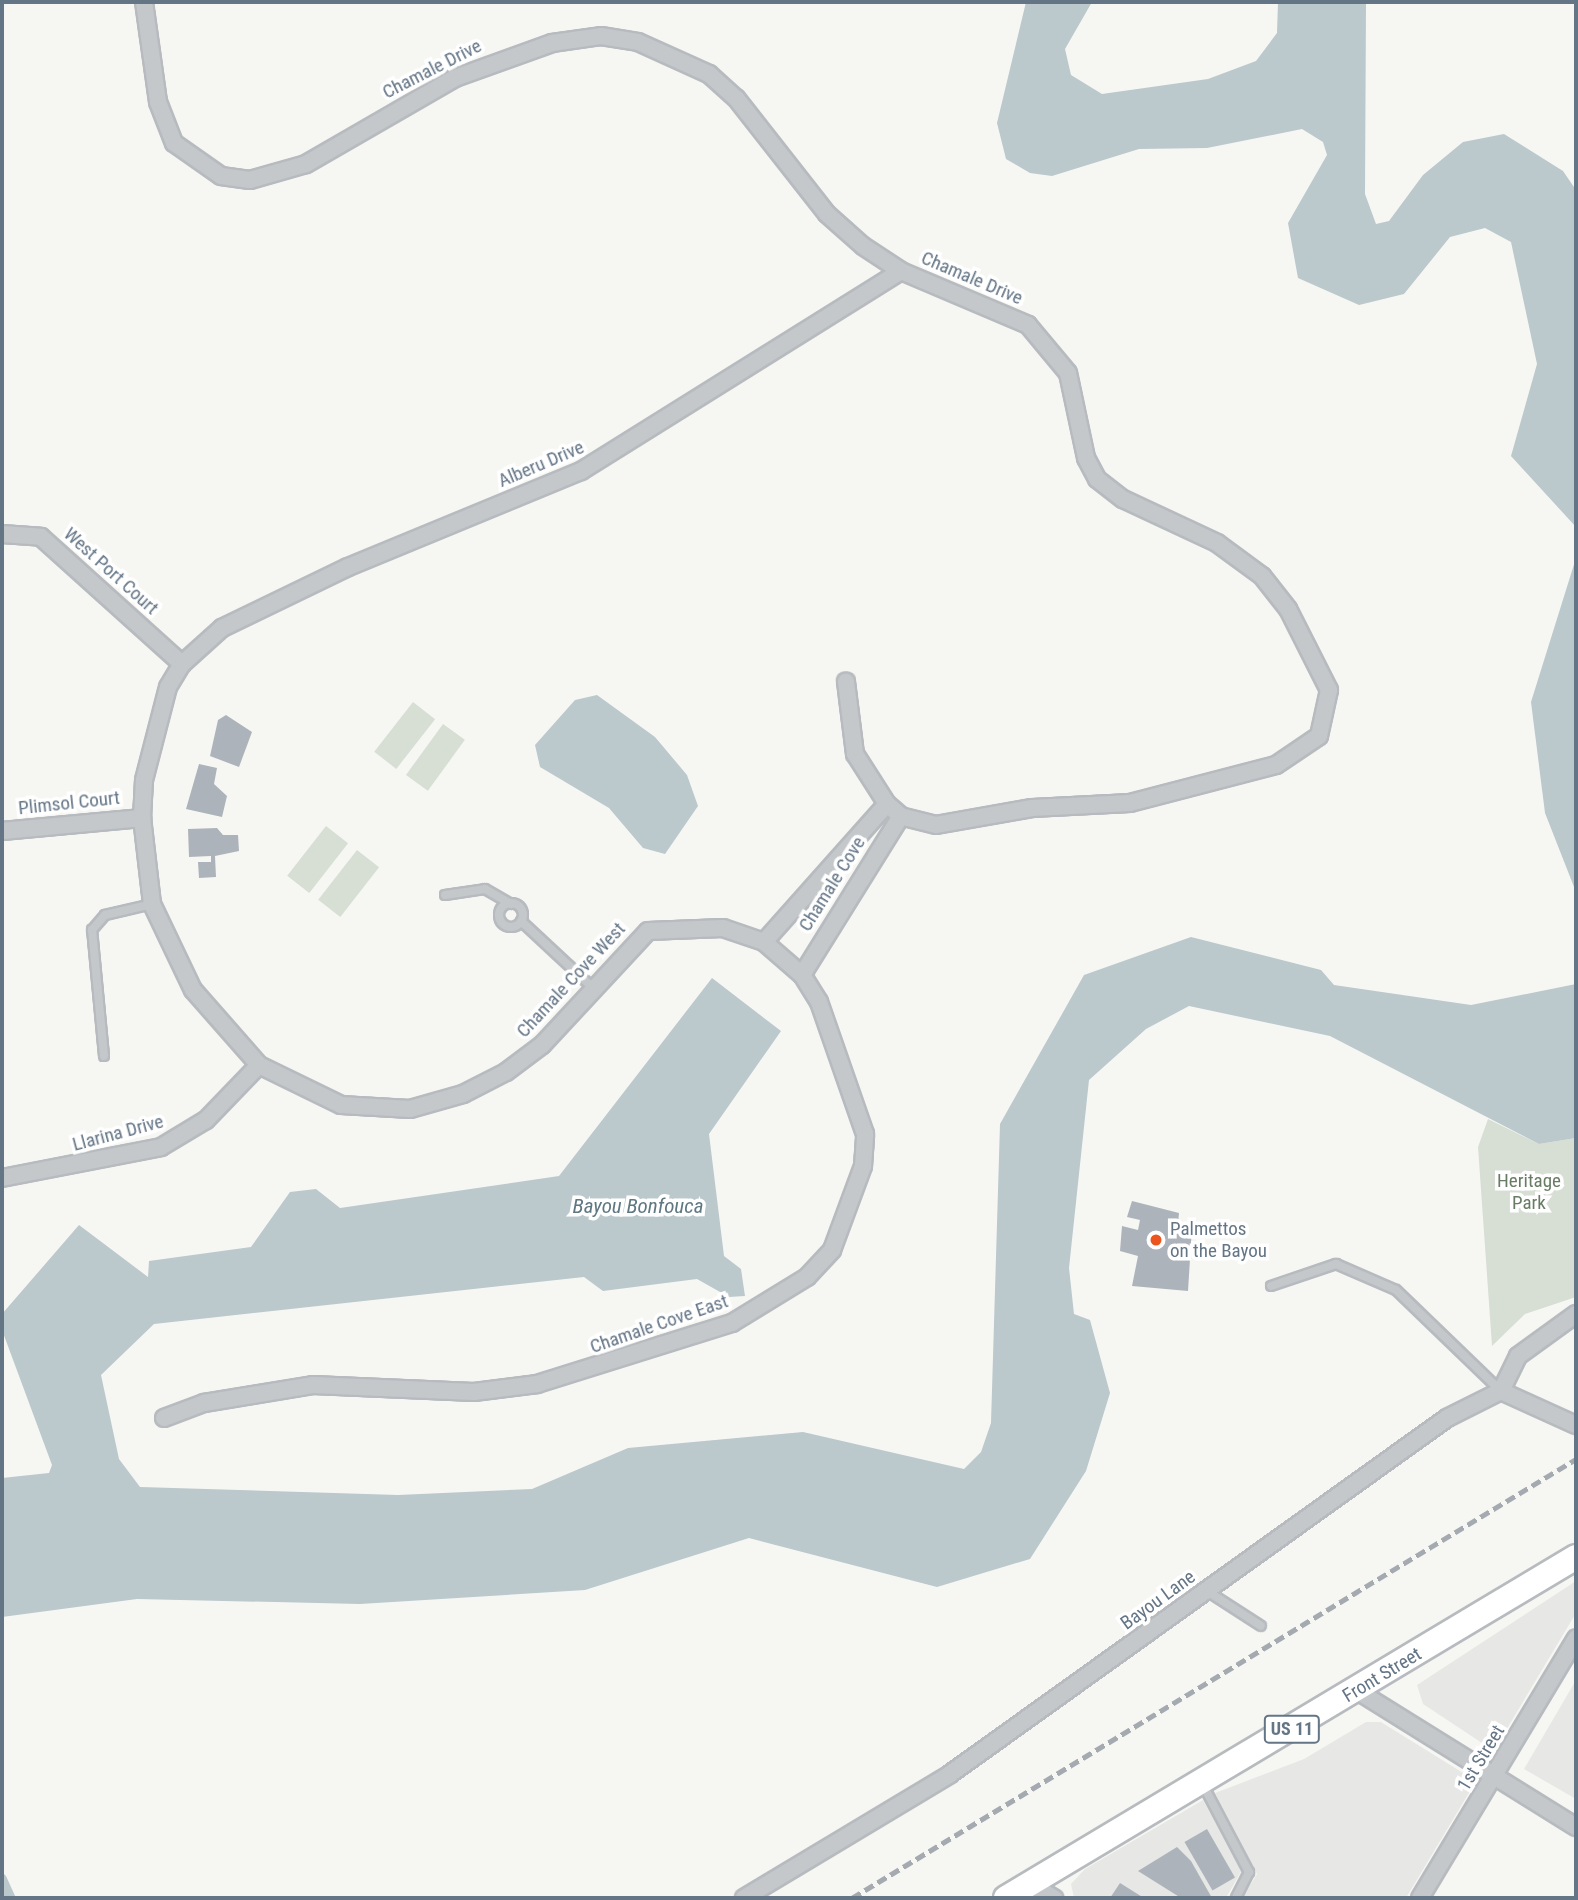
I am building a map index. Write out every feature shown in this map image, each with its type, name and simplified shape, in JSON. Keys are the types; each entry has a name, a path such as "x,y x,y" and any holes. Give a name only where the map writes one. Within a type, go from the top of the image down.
{"main road":[{"name":"Front Street","path":"1006,1898 1032,1885 1576,1557"}],"street":[{"name":"Chamale Drive","path":"144,2 158,102 174,143 221,176 250,180 306,164 499,58 601,36 638,42 709,74 736,98 827,214 901,271 1028,325 1068,373 1086,458 1097,479 1123,499 1217,543 1262,576 1309,643 1329,690 1319,736 1298,753 1201,788 936,825 901,817"},
{"name":"Alberu Drive","path":"182,664 245,614 581,471 901,271"},
{"name":"West Port Court","path":"2,534 41,537 182,664"},
{"name":"Chamale Cove West","path":"182,664 155,725 142,818 152,904 193,990 259,1065 341,1105 410,1109 463,1094 506,1072 542,1045 638,936 661,926 723,928 764,942 783,957"},
{"path":"846,682 855,754 887,804 901,817"},
{"name":"Chamale Cove","path":"764,942 887,804"},
{"name":"Chamale Cove","path":"802,975 901,817"},
{"name":"Plimsol Court","path":"2,831 142,818"},
{"name":"Chamale Cove East","path":"164,1418 204,1403 313,1385 474,1392 537,1384 631,1360 768,1305 832,1250 863,1166 865,1134 842,1057 802,975 783,957"},
{"name":"Llarina Drive","path":"2,1178 161,1147 206,1120 259,1065"},
{"path":"1576,1314 1518,1356 1501,1391 1576,1424"},
{"name":"Bayou Lane","path":"744,1898 950,1774 1447,1418 1501,1391"},
{"name":"1st Street","path":"1420,1898 1576,1638"},
{"path":"1356,1690 1576,1827"},
{"path":"1032,1885 1054,1898"}],"lane":[{"path":"445,895 485,888 521,909 522,921 593,988"},
{"path":"104,1056 92,930 105,915 152,904"},
{"path":"511,904 501,908 499,919 508,927 522,921"},
{"path":"1271,1286 1335,1264 1396,1290 1501,1391"},
{"path":"1207,1591 1262,1626"},
{"path":"1202,1783 1249,1872 1236,1898"}],"shaded area":[{"path":"1576,1581 1576,1613 1499,1742 1485,1745 1423,1704 1417,1685"},
{"path":"1576,1680 1576,1799 1524,1769"},
{"path":"1366,1722 1381,1722 1476,1781 1406,1898 1242,1898 1257,1874 1215,1793 1304,1759"},
{"path":"1203,1800 1242,1870 1226,1898 1074,1898 1071,1884 1085,1869"}],"green space":[{"path":"413,702 435,719 396,769 374,752"},
{"path":"443,724 465,740 428,791 406,775"},
{"path":"326,826 348,843 309,893 287,876"},
{"path":"357,850 379,867 340,917 318,900"},
{"name":"Heritage Park","path":"1488,1119 1539,1144 1576,1138 1576,1297 1525,1314 1492,1346 1478,1147"}],"water":[{"path":"1026,2 1092,2 1065,49 1071,75 1102,94 1208,79 1256,61 1277,33 1278,2 1366,2 1365,194 1376,224 1389,221 1423,175 1463,142 1504,134 1563,171 1576,190 1576,527 1511,456 1537,364 1511,242 1485,228 1450,237 1404,294 1359,305 1298,278 1288,223 1327,155 1323,142 1302,129 1207,148 1139,149 1052,176 1030,173 1006,159 997,123"},
{"path":"1576,558 1576,892 1545,813 1531,702"},
{"path":"597,695 655,737 687,775 698,806 665,854 643,848 609,808 540,767 535,745 575,700"},
{"name":"Bayou Bonfouca","path":"1191,937 1321,970 1334,985 1471,1005 1576,984 1576,1138 1539,1144 1330,1036 1189,1006 1146,1029 1089,1080 1069,1268 1074,1314 1090,1320 1110,1393 1086,1471 1030,1559 937,1587 749,1538 585,1590 360,1604 137,1599 2,1617 2,1478 49,1473 52,1465 2,1330 2,1314 79,1225 148,1277 149,1261 251,1247 290,1192 316,1189 340,1208 559,1176 712,978 781,1031 709,1134 724,1256 741,1269 745,1296 729,1297 697,1279 603,1291 584,1277 154,1324 101,1375 119,1459 140,1487 398,1495 532,1489 628,1448 803,1432 964,1469 981,1452 991,1423 1000,1124 1084,975"},
{"path":"2,1872 6,1876 16,1898 2,1898"}],"building":[{"path":"226,715 252,732 239,767 210,756 218,720"},
{"path":"199,764 217,768 214,784 227,796 222,817 186,809"},
{"path":"217,828 223,835 238,835 239,851 215,856 216,877 199,878 198,862 211,862 211,856 189,857 188,829"},
{"name":"Palmettos on the Bayou","path":"1132,1201 1179,1213 1178,1224 1192,1227 1188,1291 1132,1286 1138,1256 1120,1251 1122,1226 1138,1230 1140,1220 1127,1217"},
{"path":"1207,1829 1235,1877 1212,1890 1184,1842"},
{"path":"1177,1847 1191,1861 1212,1898 1181,1898 1138,1871"},
{"path":"1120,1883 1144,1898 1110,1898"}],"railway":[{"path":"852,1898 1576,1459"}],"place":[{"name":"Palmettos on the Bayou","path":"1156,1240"}]}
